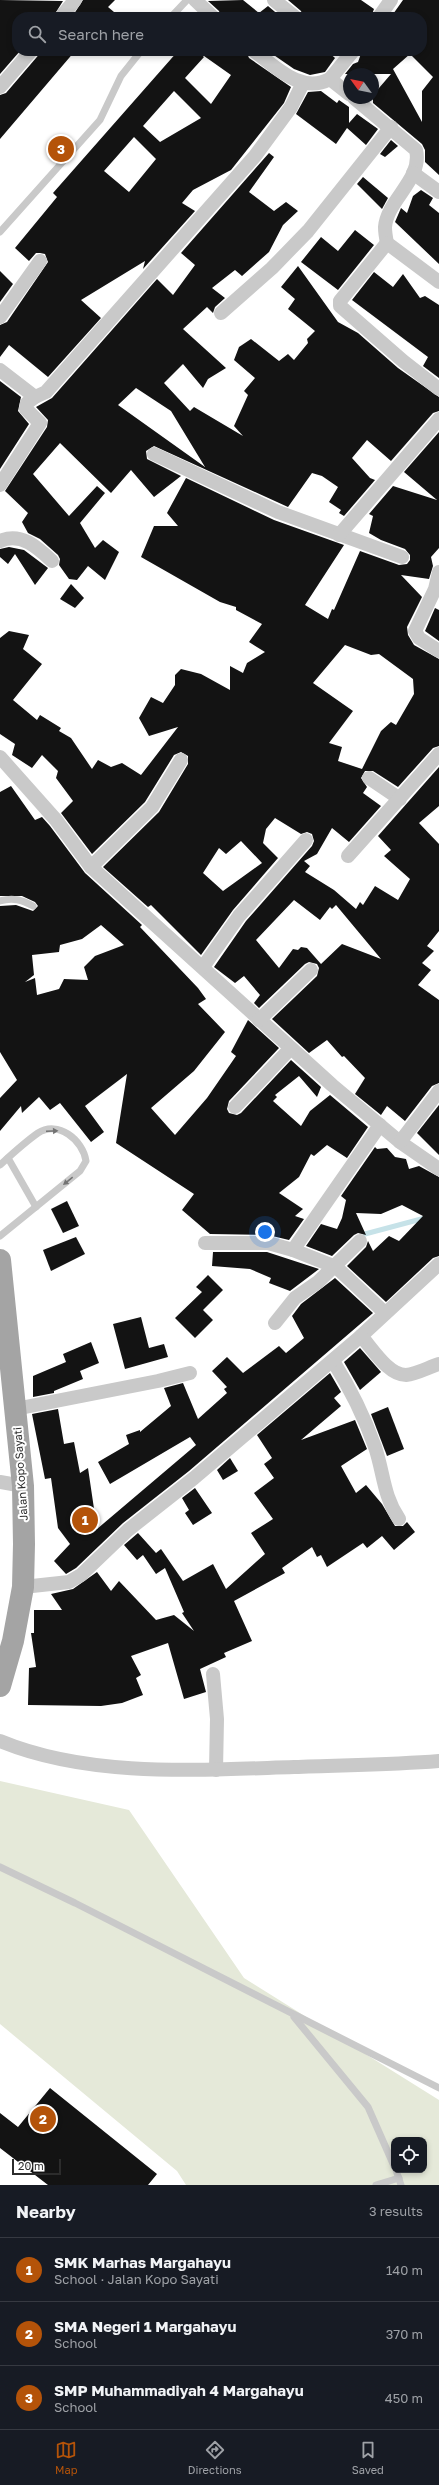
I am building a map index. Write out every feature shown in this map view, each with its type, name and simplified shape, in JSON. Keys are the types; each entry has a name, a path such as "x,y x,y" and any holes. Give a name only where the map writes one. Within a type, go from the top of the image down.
{"main road":[{"name":"Jalan Kopo Sayati","path":"0,1260 8,1376 15,1409 23,1486 23,1587 13,1641 0,1686"}],"street":[{"path":"65,12 75,0"},
{"path":"195,0 208,12"},
{"path":"383,12 391,0"},
{"path":"281,2 290,12"},
{"path":"0,87 28,56"},
{"path":"261,56 288,76 303,84 315,85 330,79 345,56"},
{"path":"330,79 343,89"},
{"path":"0,485 39,427 39,420 26,409 27,403 46,392 255,156 291,107 303,84"},
{"path":"362,104 392,127 416,150 417,158 413,174 387,220 385,227 387,242 439,282"},
{"path":"221,313 272,268 308,231 392,127"},
{"path":"413,174 439,192"},
{"path":"387,242 340,301 340,306 403,361 439,388"},
{"path":"0,317 40,262"},
{"path":"0,370 35,397"},
{"path":"339,535 439,419"},
{"path":"154,454 278,512 402,557"},
{"path":"0,541 12,537 25,540 40,550 52,561"},
{"path":"438,577 415,631 419,638 439,651"},
{"path":"348,856 439,754"},
{"path":"0,757 56,820 91,867 203,967 290,1048 400,1142 439,1169"},
{"path":"91,867 152,807 181,760"},
{"path":"369,778 400,799"},
{"path":"203,967 239,916 306,840"},
{"path":"259,1020 311,970"},
{"path":"235,1106 290,1048"},
{"path":"400,1142 439,1091"},
{"path":"293,1250 380,1125"},
{"path":"276,1323 295,1298 336,1267 360,1241"},
{"path":"205,1243 268,1243 293,1250 336,1267 385,1313"},
{"path":"23,1587 69,1582 81,1575 128,1530 194,1478 333,1361 439,1264"},
{"path":"361,1336 390,1368 397,1373 410,1374 439,1364"},
{"path":"333,1361 366,1424 375,1448 388,1500 399,1519"},
{"path":"15,1409 158,1381 190,1373"},
{"path":"0,1482 23,1486"},
{"path":"213,1674 216,1719 216,1770"},
{"path":"0,1741 23,1751 68,1761 143,1768 216,1770 439,1761"}],"lane":[{"path":"176,12 187,0"},
{"path":"0,232 100,120 121,76 137,56"},
{"path":"0,901 8,898 22,900 33,906"},
{"path":"0,1165 40,1132 57,1130 75,1138 84,1149 86,1161 80,1172 0,1236"},
{"path":"8,1158 36,1207"},
{"path":"0,1867 75,1903 439,2088"},
{"path":"291,2013 365,2102 391,2159"},
{"path":"376,2185 400,2181"}],"green space":[{"path":"0,1781 129,1810 244,1978 439,2100 439,2185 186,2185 177,2171 0,2024"}],"building":[{"path":"0,0 63,1 56,12 12,12 12,56 16,56 0,74"},
{"path":"83,0 115,0 108,7 114,12 75,12"},
{"path":"243,0 258,12 219,12 208,1"},
{"path":"288,0 361,0 374,9 373,12 301,11"},
{"path":"403,0 439,0 439,175 425,162 425,150 422,144 374,104 379,104 379,88 391,74 379,74 379,68 350,68 353,64 358,62 360,56 408,56 393,69 422,122 422,91 433,77 412,56 427,56 427,12 395,12"},
{"path":"268,6 275,12 260,12"},
{"path":"38,56 71,56 0,139 0,95 6,93"},
{"path":"174,56 204,57 185,78 211,104 231,75 204,56 248,56 291,87 284,103 231,170 193,190 182,203 195,211 143,269 145,261 81,300 101,318 48,377 9,345 0,357 0,325 7,322 48,262 45,254 40,253 36,253 29,261 15,248 57,197 53,193","holes":["174,91 201,118 160,142 143,126","134,137 156,159 129,192 104,171"]},
{"path":"275,56 333,56 335,58 325,72 310,75 294,69"},
{"path":"321,91 337,103 339,100 349,107 349,123 357,114 378,129 366,145 347,128 336,144 296,114 308,92"},
{"path":"391,140 398,146 385,157 380,154"},
{"path":"269,153 274,157 249,192 274,211 286,202 298,211 283,225 269,252 242,276 235,270 212,288 225,298 215,307 213,313 207,307 183,329 226,368 208,379 203,388 183,364 164,383 190,411 194,407 243,436 234,426 248,395 244,391 255,378 234,360 239,347 251,339 279,361 288,354 294,360 308,343 307,339 315,331 288,309 295,299 281,287 298,266 338,322 358,333 398,368 439,397 439,411 433,413 391,461 367,440 352,458 370,478 375,480 344,516 339,513 341,510 329,502 338,487 322,476 312,473 288,507 154,446 146,451 147,459 181,476 154,497 131,470 111,493 60,443 33,474 69,516 97,486 105,493 80,523 95,548 103,540 119,552 105,580 88,566 77,580 69,579 59,565 60,559 58,555 40,539 28,533 22,522 28,513 5,491 47,427 48,420 36,407 52,398 157,279 173,295 195,265 181,253","holes":["136,388 171,411 205,467 118,405"]},
{"path":"363,177 388,198 382,209 357,184"},
{"path":"421,190 433,198 429,205 439,213 439,264 395,222 401,208 407,213 413,196"},
{"path":"355,230 374,245 338,290 301,262 321,237 338,251"},
{"path":"0,271 13,284 0,302"},
{"path":"374,272 393,287 403,274 420,298 425,296 439,305 439,378 423,366 428,357 352,300"},
{"path":"0,381 21,397 18,411 29,424 0,469"},
{"path":"439,432 439,548 431,557 433,566 429,579 401,575 422,597 407,627 408,635 414,645 439,659 439,746 433,748 398,787 373,771 365,771 361,778 367,787 363,793 381,806 349,842 332,828 317,854 304,861 310,866 305,872 334,890 356,909 360,902 363,905 375,886 398,900 410,879 384,856 391,850 378,836 439,767 439,806 419,823 439,844 439,931 427,946 434,951 422,963 431,970 418,985 439,1000 439,1083 432,1086 405,1121 387,1106 381,1115 355,1094 365,1078 344,1056 342,1057 327,1040 309,1053 272,1019 317,976 319,968 317,964 309,962 305,964 259,1008 254,1003 260,995 244,976 235,983 214,967 246,921 312,846 314,841 312,834 307,832 301,834 275,818 266,829 263,843 278,858 233,910 201,955 151,905 148,907 103,867 159,812 188,764 188,756 181,752 174,755 145,802 92,854 61,813 73,801 56,778 58,771 42,755 32,768 12,755 15,744 0,734 0,638 9,631 29,635 23,649 42,664 13,700 37,720 40,715 61,728 59,731 71,738 92,769 98,760 111,767 122,763 141,775 178,727 149,736 139,718 151,697 163,703 175,685 175,675 181,669 201,674 230,690 230,666 243,673 247,663 265,652 249,642 262,624 236,610 236,607 220,602 141,557 154,526 178,526 167,513 186,478 274,520 344,545 305,605 328,619 332,609 334,610 360,551 399,565 407,564 410,560 410,555 405,549 381,540 369,533 373,516 369,514 393,486 437,500 404,472","holes":["345,645 371,655 379,654 413,679 414,694 396,725 391,722 381,731 362,769 338,761 342,747 329,743 353,711 313,683","241,841 262,863 223,891 203,873 219,848 226,854","294,900 320,920 330,907 332,909 336,905 381,959 342,944 321,964 307,948 301,947 298,950 293,949 279,968 256,940"]},
{"path":"9,547 24,550 48,568 35,585 15,554 8,564 0,557 0,549"},
{"path":"71,584 84,598 75,608 60,599"},
{"path":"435,608 439,610 439,641 425,631"},
{"path":"11,786 35,820 42,817 85,873 142,925 140,927 198,988 206,999 198,1004 225,1032 194,1071 151,1108 175,1135 207,1098 236,1056 231,1052 248,1020 279,1048 229,1101 227,1109 229,1113 237,1115 241,1113 291,1060 321,1087 317,1097 299,1076 275,1095 277,1097 273,1101 301,1126 310,1111 330,1095 368,1127 347,1158 327,1145 314,1156 311,1154 299,1177 279,1193 303,1209 295,1216 304,1219 289,1240 268,1235 210,1234 182,1210 194,1194 116,1143 127,1074 85,1106 104,1132 91,1142 60,1103 50,1110 39,1097 22,1113 21,1106 0,1131 0,1098 17,1080 0,1052 0,906 16,905 33,911 38,906 35,902 22,896 0,896 0,792","holes":["101,925 124,945 95,956 84,967 88,980 64,979 59,989 37,995 35,978 25,982 34,975 32,955 59,952 60,945 82,939"]},
{"path":"439,1105 439,1155 417,1133"},
{"path":"375,1147 377,1149 387,1148 395,1157 406,1159 409,1169 419,1166 439,1177 439,1256 433,1258 386,1302 347,1266 366,1247 368,1241 373,1251 389,1236 399,1241 423,1216 402,1205 381,1214 356,1213 366,1235 358,1233 354,1235 332,1256 306,1246 321,1224 337,1229 342,1218 346,1200 341,1196"},
{"path":"67,1201 79,1226 63,1233 51,1209"},
{"path":"76,1237 85,1254 51,1271 43,1250"},
{"path":"213,1252 267,1252 319,1269 290,1291 269,1283 271,1278 250,1269 212,1266"},
{"path":"208,1275 223,1290 203,1310 213,1320 195,1338 175,1318 202,1292 196,1287"},
{"path":"335,1278 373,1313 189,1471 123,1523 76,1568 66,1574 54,1561 70,1544 58,1528 51,1478 45,1479 32,1414 58,1409 64,1444 74,1442 80,1473 88,1468 97,1529 196,1445 190,1437 110,1484 98,1462 129,1444 126,1435 140,1430 140,1432 171,1406 164,1388 183,1383 198,1419 227,1393 224,1389 227,1387 212,1371 227,1357 243,1373 279,1346 286,1353 304,1338 292,1316 301,1304"},
{"path":"141,1317 149,1348 164,1344 168,1357 125,1369 113,1324"},
{"path":"91,1342 99,1363 80,1371 83,1379 54,1391 54,1393 33,1397 33,1376 66,1362 63,1354"},
{"path":"360,1348 381,1372 360,1390 344,1362"},
{"path":"330,1373 341,1392 334,1398 341,1406 301,1440 355,1420 367,1449 341,1466 356,1493 366,1485 382,1504 395,1526 403,1526 407,1522 415,1532 394,1550 382,1536 367,1548 363,1543 327,1567 321,1555 317,1557 312,1547 282,1568 285,1573 234,1601 252,1641 224,1653 226,1657 200,1669 206,1692 184,1699 168,1643 131,1656 141,1675 136,1678 143,1695 122,1703 101,1706 28,1705 29,1668 36,1667 31,1633 34,1633 34,1610 62,1610 51,1594 73,1589 97,1572 111,1591 119,1581 156,1620 174,1615 194,1631 182,1613 184,1612 165,1568 156,1574 143,1555 137,1560 124,1545 138,1533 156,1553 161,1549 183,1581 213,1564 226,1589 265,1554 251,1533 273,1519 254,1493 274,1478 264,1464 272,1458 257,1435"},
{"path":"388,1407 404,1449 387,1456 371,1414"},
{"path":"230,1458 238,1471 223,1480 217,1470"},
{"path":"195,1488 212,1513 193,1525 185,1513 189,1510 182,1498"},
{"path":"50,2088 157,2174 148,2185 48,2185 0,2148 0,2113 18,2127"}],"waterway":[{"path":"365,1234 425,1218"}],"place":[{"name":"SMP Muhammadiyah 4 Margahayu","path":"61,149"},
{"name":"SMK Marhas Margahayu","path":"85,1520"},
{"name":"SMA Negeri 1 Margahayu","path":"43,2119"}]}
